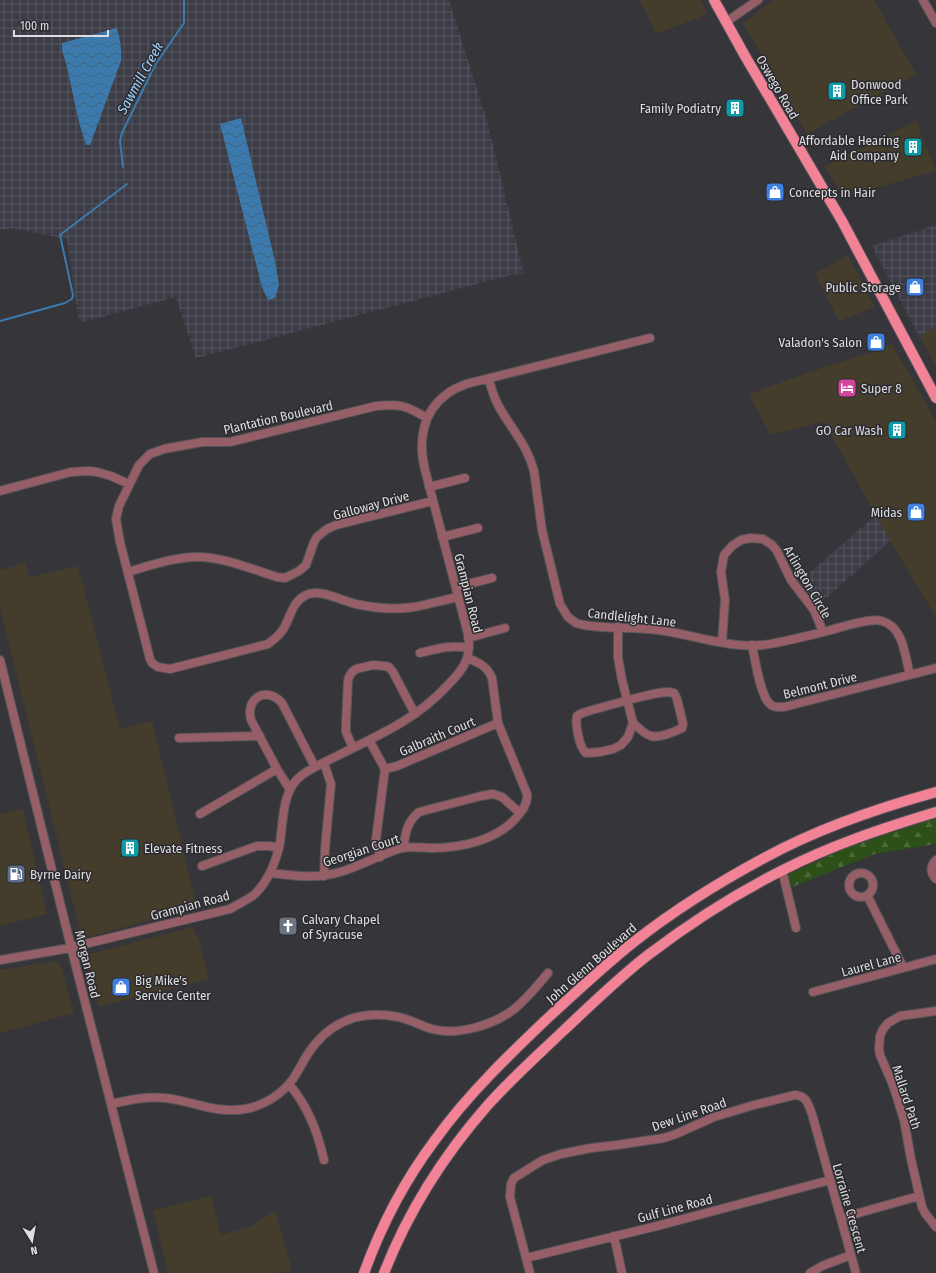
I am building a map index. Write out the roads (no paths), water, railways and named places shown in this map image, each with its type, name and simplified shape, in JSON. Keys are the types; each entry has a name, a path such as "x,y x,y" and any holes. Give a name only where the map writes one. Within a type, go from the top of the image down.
{"main road":[{"name":"Oswego Road","path":"714,0 745,56 842,221 936,398"},
{"name":"John Glenn Boulevard","path":"364,1273 383,1228 408,1182 434,1141 452,1118 480,1085 530,1034 633,942 706,892 767,856 823,830 858,816 936,792"},
{"path":"384,1273 421,1196 459,1140 498,1094 608,988 683,929 722,904 782,870 858,837 936,812"}],"street":[{"path":"726,22 758,0"},
{"path":"923,0 936,24"},
{"name":"Grampian Road","path":"0,960 71,947 230,909 256,893 271,873 279,848 286,799 294,783 301,776 315,767 416,714 439,695 452,681 468,658 468,638 429,487 421,448 422,436 428,418 437,403 447,393 466,384 650,338"},
{"name":"Candlelight Lane","path":"489,379 498,405 525,446 532,462 542,530 560,604 566,615 576,623 583,625 660,630 722,642 752,645 773,644 855,624 875,620 882,621 895,629 900,637 910,675"},
{"name":"Plantation Boulevard","path":"428,418 405,406 376,406 230,442 197,442 154,452 144,459 139,465 119,506 116,519 146,645 152,663 161,668 170,669 268,644 286,625 292,607 305,595 312,592 356,604 394,608 413,607 458,597"},
{"path":"0,491 71,472 89,471 111,476 129,484"},
{"path":"429,487 465,478"},
{"name":"Galloway Drive","path":"128,572 164,562 194,557 217,559 285,578 306,565 314,542 317,537 327,529 336,525 383,515 433,501"},
{"path":"442,536 478,528"},
{"name":"Arlington Circle","path":"722,642 725,600 721,572 724,555 732,546 741,540 750,538 763,539 772,545 777,551 791,580 814,610 823,632"},
{"path":"456,587 492,578"},
{"path":"618,627 618,658 622,680 627,701 633,723 652,737 670,734 682,728 683,724 677,699 674,693 668,691 627,701 582,713 577,716 576,720 582,747 586,753 600,752 622,745 633,723"},
{"path":"468,638 505,628"},
{"name":"Belmont Drive","path":"752,645 765,696 769,704 775,707 784,707 936,668"},
{"path":"420,653 441,647 454,646 469,648"},
{"path":"403,848 407,827 412,818 419,812 493,794 502,798 520,813 528,800 527,794 498,723 490,672 480,663 468,658"},
{"name":"Morgan Road","path":"0,660 154,1273"},
{"path":"353,748 346,732 346,728 348,681 352,672 356,669 373,665 388,667 393,672 416,714"},
{"path":"290,790 251,720 250,708 255,698 269,695 282,703 315,767"},
{"name":"Galbraith Court","path":"385,769 397,766 498,723"},
{"path":"179,738 260,736"},
{"path":"369,740 385,769 376,839 380,857"},
{"path":"324,763 331,784 324,849 324,876"},
{"path":"200,814 277,769"},
{"name":"Georgian Court","path":"271,873 292,876 324,876 339,872 403,848 449,847 468,843 498,832 510,825 520,813"},
{"path":"202,866 257,846 279,848"},
{"path":"936,860 933,863 931,871 936,879"},
{"path":"782,870 796,928"},
{"path":"867,895 903,968"},
{"name":"Laurel Lane","path":"814,992 936,959"},
{"path":"111,1104 131,1100 166,1098 220,1110 246,1109 268,1101 281,1092 289,1084 316,1043 328,1031 344,1022 354,1018 370,1015 384,1015 399,1017 432,1029 445,1031 473,1028 512,1010 530,995 548,973"},
{"name":"Mallard Path","path":"936,1011 900,1016 888,1023 880,1036 879,1049 880,1055 893,1085 904,1120 919,1196 925,1213 936,1227"},
{"path":"289,1084 298,1095 313,1122 320,1140 324,1160"},
{"name":"Dew Line Road","path":"526,1258 510,1197 511,1184 517,1175 543,1160 560,1154 591,1148 664,1138 714,1117 795,1095 800,1096 807,1101 822,1149"},
{"name":"Lorraine Crescent","path":"822,1149 856,1273"},
{"name":"Gulf Line Road","path":"526,1258 830,1180"},
{"path":"841,1218 919,1196"},
{"path":"614,1236 622,1273"},
{"path":"810,1273 822,1266 851,1255"},
{"path":"526,1258 530,1273"}],"water":[{"path":"117,28 121,61 90,145 86,145 75,106 62,43"},
{"path":"241,118 275,261 279,285 275,298 268,300 262,287 220,124"}],"waterway":[{"name":"Sawmill Creek","path":"123,167 120,141 122,133 155,65 184,23 184,0"},
{"name":"Sawmill Creek","path":"0,321 65,303 72,299 73,295 60,235 127,184"}],"place":[{"name":"Donwood Office Park","path":"837,91"},
{"name":"Family Podiatry","path":"735,108"},
{"name":"Affordable Hearing Aid Company","path":"913,147"},
{"name":"Concepts in Hair","path":"775,192"},
{"name":"Public Storage","path":"915,287"},
{"name":"Valadon's Salon","path":"876,342"},
{"name":"Super 8","path":"847,388"},
{"name":"GO Car Wash","path":"897,430"},
{"name":"Midas","path":"916,512"},
{"name":"Elevate Fitness","path":"130,848"},
{"name":"Byrne Dairy","path":"16,874"},
{"name":"Calvary Chapel of Syracuse","path":"288,926"},
{"name":"Big Mike's Service Center","path":"121,987"}]}
